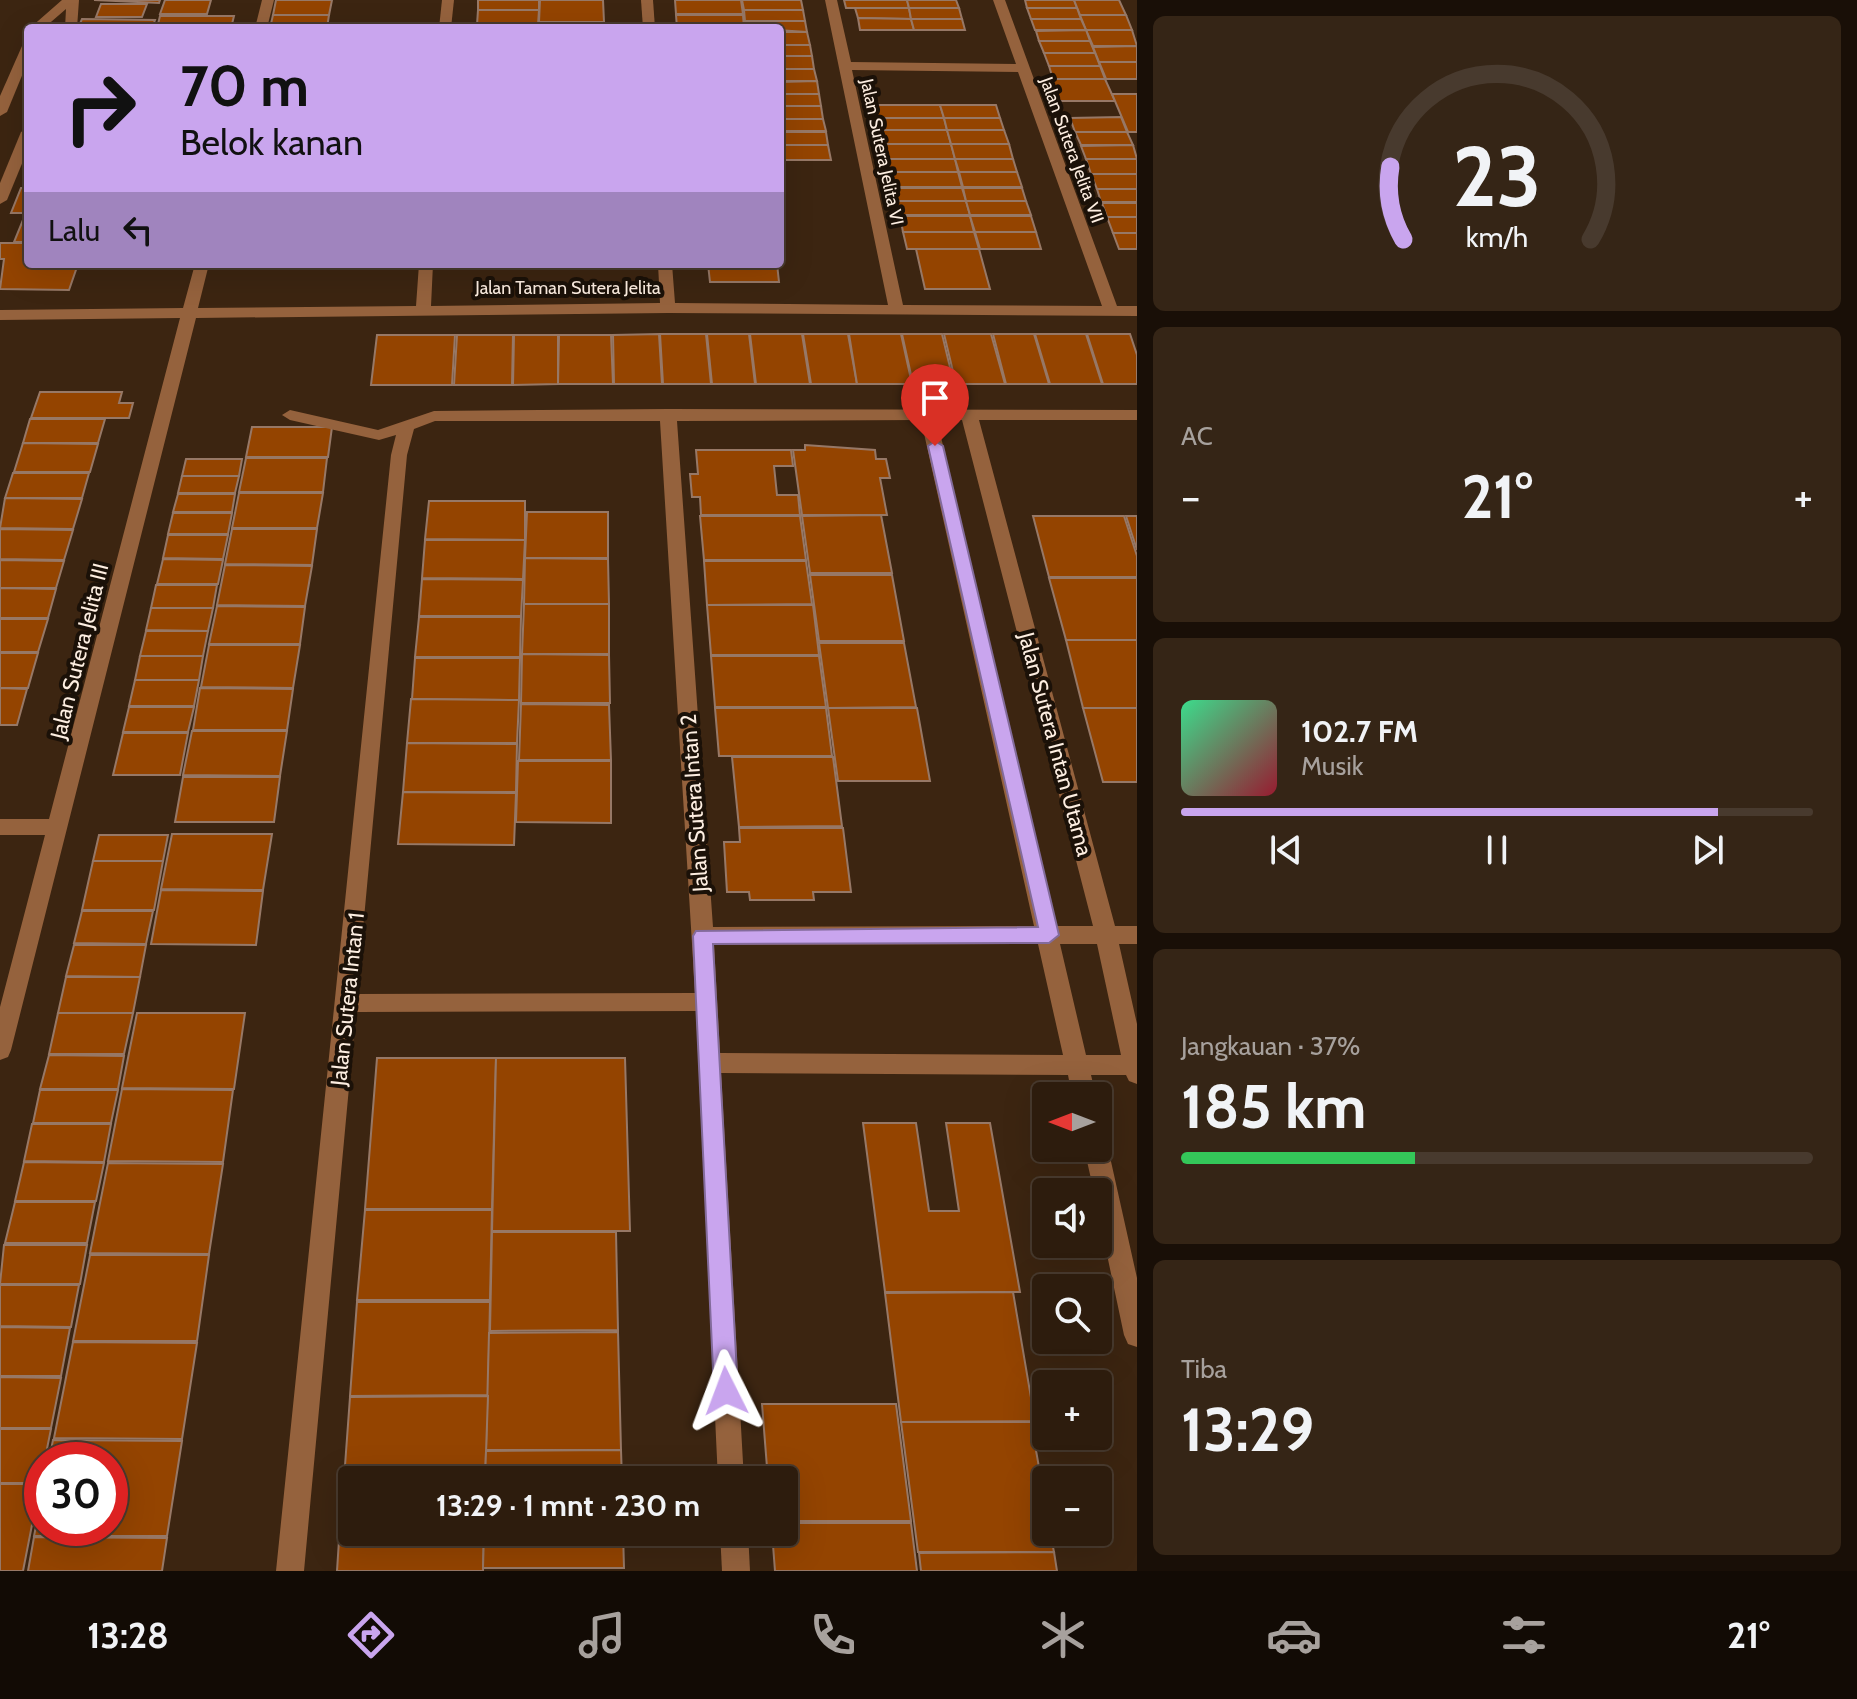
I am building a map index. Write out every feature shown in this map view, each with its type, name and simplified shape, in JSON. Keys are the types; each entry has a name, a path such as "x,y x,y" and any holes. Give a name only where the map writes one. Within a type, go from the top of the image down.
{"street":[{"path":"41,24 72,0"},
{"path":"71,24 72,0"},
{"path":"262,24 268,0"},
{"path":"445,24 448,0"},
{"path":"647,0 649,24"},
{"name":"Jalan Sutera Jelita VI","path":"831,0 897,311"},
{"name":"Jalan Sutera Jelita VII","path":"999,0 1111,311"},
{"path":"0,112 24,55"},
{"path":"847,66 1024,68"},
{"path":"0,200 24,142"},
{"name":"Jalan Sutera Jelita III","path":"0,1050 201,268"},
{"path":"423,309 426,268"},
{"path":"665,268 668,308"},
{"name":"Jalan Taman Sutera Jelita","path":"0,315 668,308 1137,311"},
{"name":"Jalan Sutera Intan 2","path":"668,414 707,1002 730,1466"},
{"path":"290,415 379,435 434,416 1137,415"},
{"name":"Jalan Sutera Intan Utama","path":"928,415 1081,1082"},
{"name":"Jalan Sutera Intan Utama","path":"969,415 1106,934 1136,1068"},
{"name":"Jalan Sutera Intan 1","path":"290,1571 399,455 406,428"},
{"path":"0,827 59,827"},
{"path":"703,936 1137,935"},
{"path":"347,1003 707,1002"},
{"path":"709,1063 1136,1068"},
{"path":"1099,1162 1137,1335"},
{"path":"735,1546 736,1571"}],"building":[{"path":"94,0 160,0 159,3"},
{"path":"165,0 211,0 207,14 160,14"},
{"path":"276,0 332,0 329,15 273,15"},
{"path":"478,0 539,0 539,10 478,10"},
{"path":"540,0 603,0 604,22 539,22"},
{"path":"675,0 741,0 743,14 676,14"},
{"path":"742,0 801,0 803,10 744,10"},
{"path":"844,0 907,0 909,8 846,8"},
{"path":"907,0 956,0 959,8 909,8"},
{"path":"1025,0 1074,0 1077,8 1027,8"},
{"path":"1074,0 1119,0 1126,15 1080,15"},
{"path":"101,4 147,4 142,17 96,17"},
{"path":"855,8 909,8 911,19 858,18"},
{"path":"909,8 959,8 962,19 911,19"},
{"path":"1027,8 1077,8 1081,19 1031,19"},
{"path":"478,10 539,10 538,24 477,24"},
{"path":"744,10 803,10 805,21 745,21"},
{"path":"273,15 329,15 328,24 271,24"},
{"path":"676,15 743,15 744,24 677,24"},
{"path":"1080,15 1126,15 1132,30 1086,30"},
{"path":"160,16 234,16 232,24 158,24"},
{"path":"858,18 911,19 914,30 860,30"},
{"path":"82,19 155,20 154,24 80,24"},
{"path":"911,19 962,19 965,30 914,30"},
{"path":"1031,19 1081,19 1086,30 1035,30"},
{"path":"745,21 805,21 807,32 784,30 784,24 745,24"},
{"path":"539,22 604,22 604,24"},
{"path":"1086,30 1132,30 1137,46 1093,46"},
{"path":"1086,30 1090,41 1039,41 1036,31"},
{"path":"784,32 807,32 810,45 784,45"},
{"path":"1039,41 1090,41 1095,53 1044,53"},
{"path":"784,45 810,45 812,56 784,56"},
{"path":"1137,46 1137,62 1099,62 1093,47"},
{"path":"1044,53 1095,53 1100,66 1049,66"},
{"path":"784,56 812,56 814,69 784,69"},
{"path":"1099,62 1137,62 1137,79 1106,79"},
{"path":"1049,66 1100,66 1105,79 1053,79"},
{"path":"784,69 814,69 817,81 784,81"},
{"path":"1043,79 1105,79 1115,101 1051,101"},
{"path":"817,81 819,94 784,94 784,82"},
{"path":"784,94 819,94 821,106 784,106"},
{"path":"1112,94 1137,94 1137,132 1128,132"},
{"path":"875,105 940,105 944,118 878,118"},
{"path":"940,105 996,105 1000,118 944,118"},
{"path":"784,106 821,106 823,119 784,119"},
{"path":"1121,117 1127,132 1075,132 1070,118"},
{"path":"878,118 944,118 947,130 881,130"},
{"path":"944,118 1000,118 1004,130 947,130"},
{"path":"784,119 823,119 826,131 784,131"},
{"path":"881,130 947,130 951,144 884,144"},
{"path":"947,130 1004,130 1009,144 951,144"},
{"path":"784,132 826,132 828,145 784,145"},
{"path":"1075,132 1127,132 1133,145 1081,145"},
{"path":"884,144 951,144 955,159 887,159"},
{"path":"951,144 1009,144 1013,159 955,159"},
{"path":"784,145 828,145 831,160 784,160"},
{"path":"1133,145 1137,159 1086,159 1081,146"},
{"path":"887,159 955,159 958,172 890,172"},
{"path":"955,159 1013,159 1017,172 959,172"},
{"path":"1086,159 1137,159 1137,174 1091,174"},
{"path":"890,172 958,172 962,187 893,187"},
{"path":"959,172 1017,172 1022,187 963,187"},
{"path":"1091,174 1137,174 1137,189 1097,189"},
{"path":"21,188 24,188 24,213 11,213"},
{"path":"893,188 962,188 966,201 896,201"},
{"path":"963,188 1022,188 1026,201 966,201"},
{"path":"1097,189 1137,189 1137,202 1101,202"},
{"path":"896,201 966,201 970,215 900,215"},
{"path":"966,201 1026,201 1031,215 970,215"},
{"path":"1102,203 1137,203 1137,217 1107,217"},
{"path":"900,216 970,216 974,232 903,232"},
{"path":"970,216 1031,216 1036,232 975,232"},
{"path":"24,217 24,242 14,242"},
{"path":"1107,217 1137,217 1137,233 1113,233"},
{"path":"903,232 974,232 979,249 907,249"},
{"path":"975,232 1036,232 1041,249 980,249"},
{"path":"1113,233 1137,233 1137,249 1119,249"},
{"path":"0,243 24,243 24,268 77,268 69,290 0,289 4,259 0,259"},
{"path":"916,249 979,249 990,289 925,289"},
{"path":"708,268 777,268 779,282 710,282"},
{"path":"659,334 662,384 614,384 613,335"},
{"path":"660,334 706,334 711,384 663,384"},
{"path":"707,334 749,334 755,384 712,384"},
{"path":"750,334 802,334 810,384 756,384"},
{"path":"803,334 848,334 857,384 811,384"},
{"path":"849,334 901,334 912,384 857,384"},
{"path":"902,334 942,334 954,384 913,384"},
{"path":"944,334 991,334 1005,384 956,384"},
{"path":"993,334 1034,334 1049,384 1006,384"},
{"path":"1035,334 1086,334 1102,384 1050,384"},
{"path":"1087,334 1130,334 1137,355 1137,384 1103,384"},
{"path":"377,335 455,335 452,385 371,385"},
{"path":"457,335 513,335 512,385 454,385"},
{"path":"514,335 558,335 558,384 513,385"},
{"path":"559,335 611,335 613,384 558,384"},
{"path":"40,392 122,392 119,403 133,403 129,418 31,418"},
{"path":"30,419 105,419 98,443 23,443"},
{"path":"252,427 332,427 328,457 246,457"},
{"path":"23,443 98,444 90,472 14,472"},
{"path":"805,445 875,450 876,459 886,459 890,478 880,478 887,515 802,515 793,450 805,450"},
{"path":"696,450 791,450 793,466 774,466 777,495 798,495 800,515 701,515 700,497 692,497 690,474 698,474"},
{"path":"246,458 327,458 323,492 239,492"},
{"path":"186,459 242,459 239,476 182,476"},
{"path":"13,473 89,473 82,498 5,498"},
{"path":"182,476 239,476 235,493 178,493"},
{"path":"239,493 323,493 317,528 232,528"},
{"path":"178,494 235,494 232,512 173,512"},
{"path":"5,498 82,499 73,529 0,528"},
{"path":"429,501 525,501 525,540 425,539"},
{"path":"527,512 608,512 608,558 525,558"},
{"path":"173,513 232,513 228,534 168,534"},
{"path":"881,515 892,573 810,573 802,516"},
{"path":"700,516 800,516 806,560 704,560"},
{"path":"1033,516 1124,516 1137,556 1137,577 1049,577"},
{"path":"1126,516 1137,516 1137,550"},
{"path":"0,529 73,530 64,560 0,559"},
{"path":"232,529 317,529 312,565 225,564"},
{"path":"168,535 228,535 223,559 163,558"},
{"path":"425,540 525,540 523,579 422,578"},
{"path":"525,558 608,559 609,604 524,604"},
{"path":"163,559 223,560 218,584 157,584"},
{"path":"0,560 64,561 56,588 0,588"},
{"path":"704,561 806,561 812,604 707,605"},
{"path":"225,565 312,566 305,606 217,605"},
{"path":"810,575 892,575 904,641 819,641"},
{"path":"1049,578 1137,578 1137,640 1066,640"},
{"path":"422,579 523,580 521,616 419,616"},
{"path":"156,585 217,585 213,608 151,608"},
{"path":"0,588 56,589 48,618 0,618"},
{"path":"524,604 609,604 609,654 522,654"},
{"path":"707,605 813,605 819,655 711,655"},
{"path":"217,606 305,607 300,644 209,644"},
{"path":"151,608 213,608 208,631 146,630"},
{"path":"419,617 521,617 520,657 415,657"},
{"path":"0,619 48,619 38,652 0,652"},
{"path":"146,631 208,631 203,656 140,656"},
{"path":"1066,640 1137,640 1137,708 1083,708"},
{"path":"819,643 904,643 916,707 828,708"},
{"path":"209,645 300,645 293,688 201,687"},
{"path":"0,653 38,653 28,688 0,688"},
{"path":"522,654 609,655 610,703 521,703"},
{"path":"140,656 203,656 199,680 135,680"},
{"path":"711,656 819,656 826,707 715,707"},
{"path":"415,658 520,658 519,700 412,699"},
{"path":"135,680 199,680 194,706 129,706"},
{"path":"0,688 27,689 17,725 0,725"},
{"path":"200,688 293,689 287,730 193,730"},
{"path":"411,699 519,700 517,743 407,743"},
{"path":"521,704 609,705 611,760 519,760"},
{"path":"129,707 194,707 188,732 123,732"},
{"path":"715,708 826,708 832,756 719,756"},
{"path":"828,708 917,708 930,781 838,781"},
{"path":"1083,708 1137,708 1137,782 1103,782"},
{"path":"192,731 287,731 280,776 183,775"},
{"path":"123,733 188,733 180,775 113,775"},
{"path":"407,743 517,744 516,792 403,792"},
{"path":"732,757 833,757 842,826 739,827"},
{"path":"518,761 611,761 611,823 516,822"},
{"path":"183,777 280,777 274,822 175,822"},
{"path":"403,792 516,793 514,845 398,844"},
{"path":"739,828 843,828 851,892 813,892 814,900 750,900 749,892 727,892 724,842 740,842"},
{"path":"172,834 272,834 263,890 161,889"},
{"path":"99,835 168,835 163,861 93,861"},
{"path":"93,861 163,861 154,910 82,910"},
{"path":"161,890 263,891 256,945 151,944"},
{"path":"82,911 153,911 146,944 74,943"},
{"path":"74,945 146,945 140,977 66,976"},
{"path":"66,977 140,977 133,1013 58,1013"},
{"path":"58,1013 133,1013 124,1054 49,1054"},
{"path":"137,1013 245,1013 234,1089 122,1088"},
{"path":"49,1055 124,1056 118,1089 40,1089"},
{"path":"377,1058 496,1058 492,1209 365,1209"},
{"path":"496,1058 625,1058 630,1231 492,1231"},
{"path":"122,1089 233,1090 223,1162 108,1161"},
{"path":"40,1090 118,1090 111,1123 33,1123"},
{"path":"863,1123 916,1123 929,1211 959,1211 946,1123 990,1123 1020,1292 885,1292"},
{"path":"32,1124 111,1124 104,1162 24,1161"},
{"path":"24,1162 104,1163 96,1201 15,1201"},
{"path":"108,1163 223,1164 209,1254 90,1253"},
{"path":"15,1202 95,1202 87,1243 5,1243"},
{"path":"365,1210 492,1210 490,1300 357,1300"},
{"path":"492,1232 616,1232 618,1330 490,1331"},
{"path":"4,1245 87,1245 80,1284 0,1284"},
{"path":"90,1255 209,1255 197,1341 73,1341"},
{"path":"0,1285 79,1285 71,1327 0,1326"},
{"path":"1013,1292 1032,1403 1032,1421 901,1422 885,1293"},
{"path":"357,1302 490,1302 488,1395 350,1396"},
{"path":"0,1327 70,1328 61,1376 0,1376"},
{"path":"618,1332 621,1450 486,1450 489,1333"},
{"path":"73,1342 197,1343 182,1439 54,1438"},
{"path":"0,1377 61,1378 51,1428 0,1428"},
{"path":"488,1396 486,1466 345,1466 350,1397"},
{"path":"762,1404 896,1404 911,1521 798,1521 798,1466 767,1466"},
{"path":"901,1422 1031,1422 1032,1450 1036,1450 1039,1466 1032,1466 1032,1546 1053,1546 1054,1552 918,1552"},
{"path":"0,1429 51,1429 48,1442 24,1442 24,1483 0,1483"},
{"path":"182,1441 167,1536 128,1536 128,1442 53,1442"},
{"path":"621,1450 622,1466 485,1466 486,1451"},
{"path":"0,1484 24,1484 24,1546 28,1546 23,1571 0,1571"},
{"path":"798,1523 911,1523 917,1571 775,1571 773,1546 798,1546"},
{"path":"128,1538 167,1538 162,1571 28,1571 32,1546 128,1546"},
{"path":"339,1546 484,1546 483,1571 337,1571"},
{"path":"484,1546 623,1546 624,1568 483,1568"},
{"path":"1054,1552 1057,1571 921,1571 919,1553"}],"route":[{"path":"726,1391 703,936 1049,935 935,446"}]}
